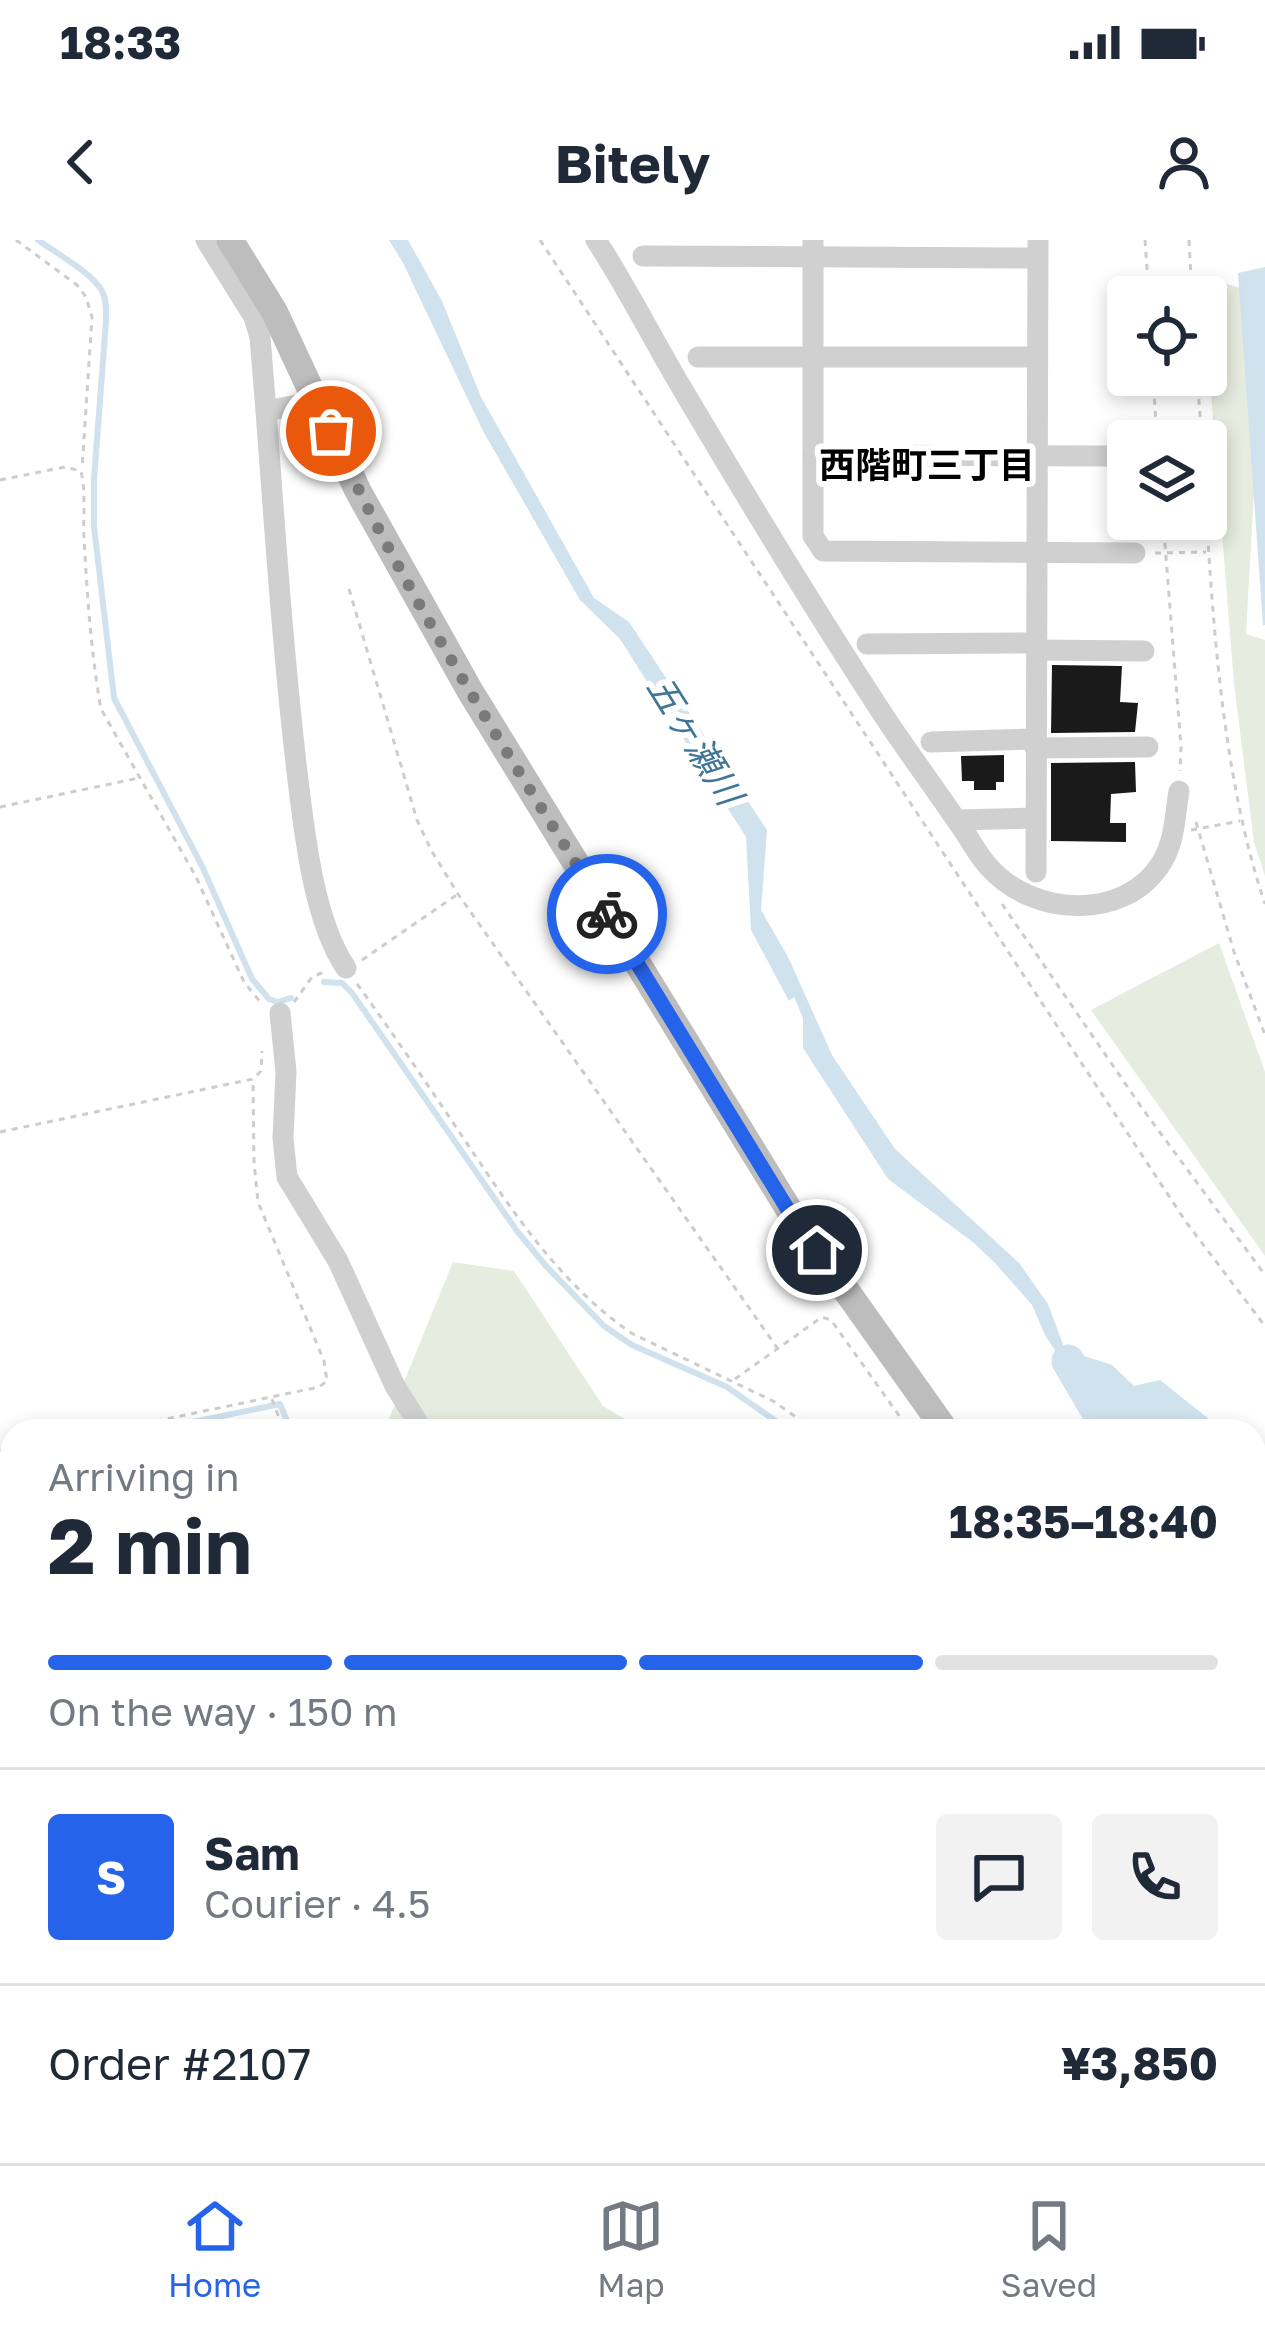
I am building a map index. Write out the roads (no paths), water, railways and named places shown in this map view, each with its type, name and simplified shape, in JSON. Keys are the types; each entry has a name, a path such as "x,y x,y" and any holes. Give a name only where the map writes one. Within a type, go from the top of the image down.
{"street":[{"path":"206,240 254,317 260,337 284,668 305,842 324,917 346,968"},
{"path":"230,240 274,311 358,491 470,692 790,1213 937,1419"},
{"path":"596,240 780,554 911,757 990,869 1038,901 1076,906 1127,895 1162,862 1186,794"},
{"path":"813,248 813,536 823,551 1136,554"},
{"path":"644,256 813,248 1037,249 1036,872"},
{"path":"698,356 1037,357"},
{"path":"266,411 318,400"},
{"path":"813,454 1107,456"},
{"path":"867,644 1144,651"},
{"path":"931,742 1148,747"},
{"path":"957,820 1035,818"},
{"path":"273,1010 286,1072 283,1138 287,1178 338,1261 395,1387 415,1419"}],"water":[{"name":"五ヶ瀬川","path":"389,240 408,240 442,301 481,397 594,598 629,622 767,830 761,910 832,1055 895,1149 1019,1263 1048,1304 1065,1350 1112,1365 1134,1386 1160,1380 1209,1419 1119,1419 1064,1363 1032,1305 995,1263 888,1179 803,1048 803,1018 794,997 789,1001 751,930 746,837 620,639 580,600 483,431"},
{"path":"1265,267 1265,625 1263,625 1238,273"}],"waterway":[{"path":"38,240 90,277 105,302 94,526 114,698 202,866 252,979 269,999 291,998"},
{"path":"324,982 342,983 352,993 517,1231 604,1326 632,1345 727,1387 773,1419"},
{"path":"1068,1361 1102,1419"},
{"path":"207,1419 280,1404 286,1419"}],"district":[{"name":"西階町三丁目","path":"927,465"}]}
